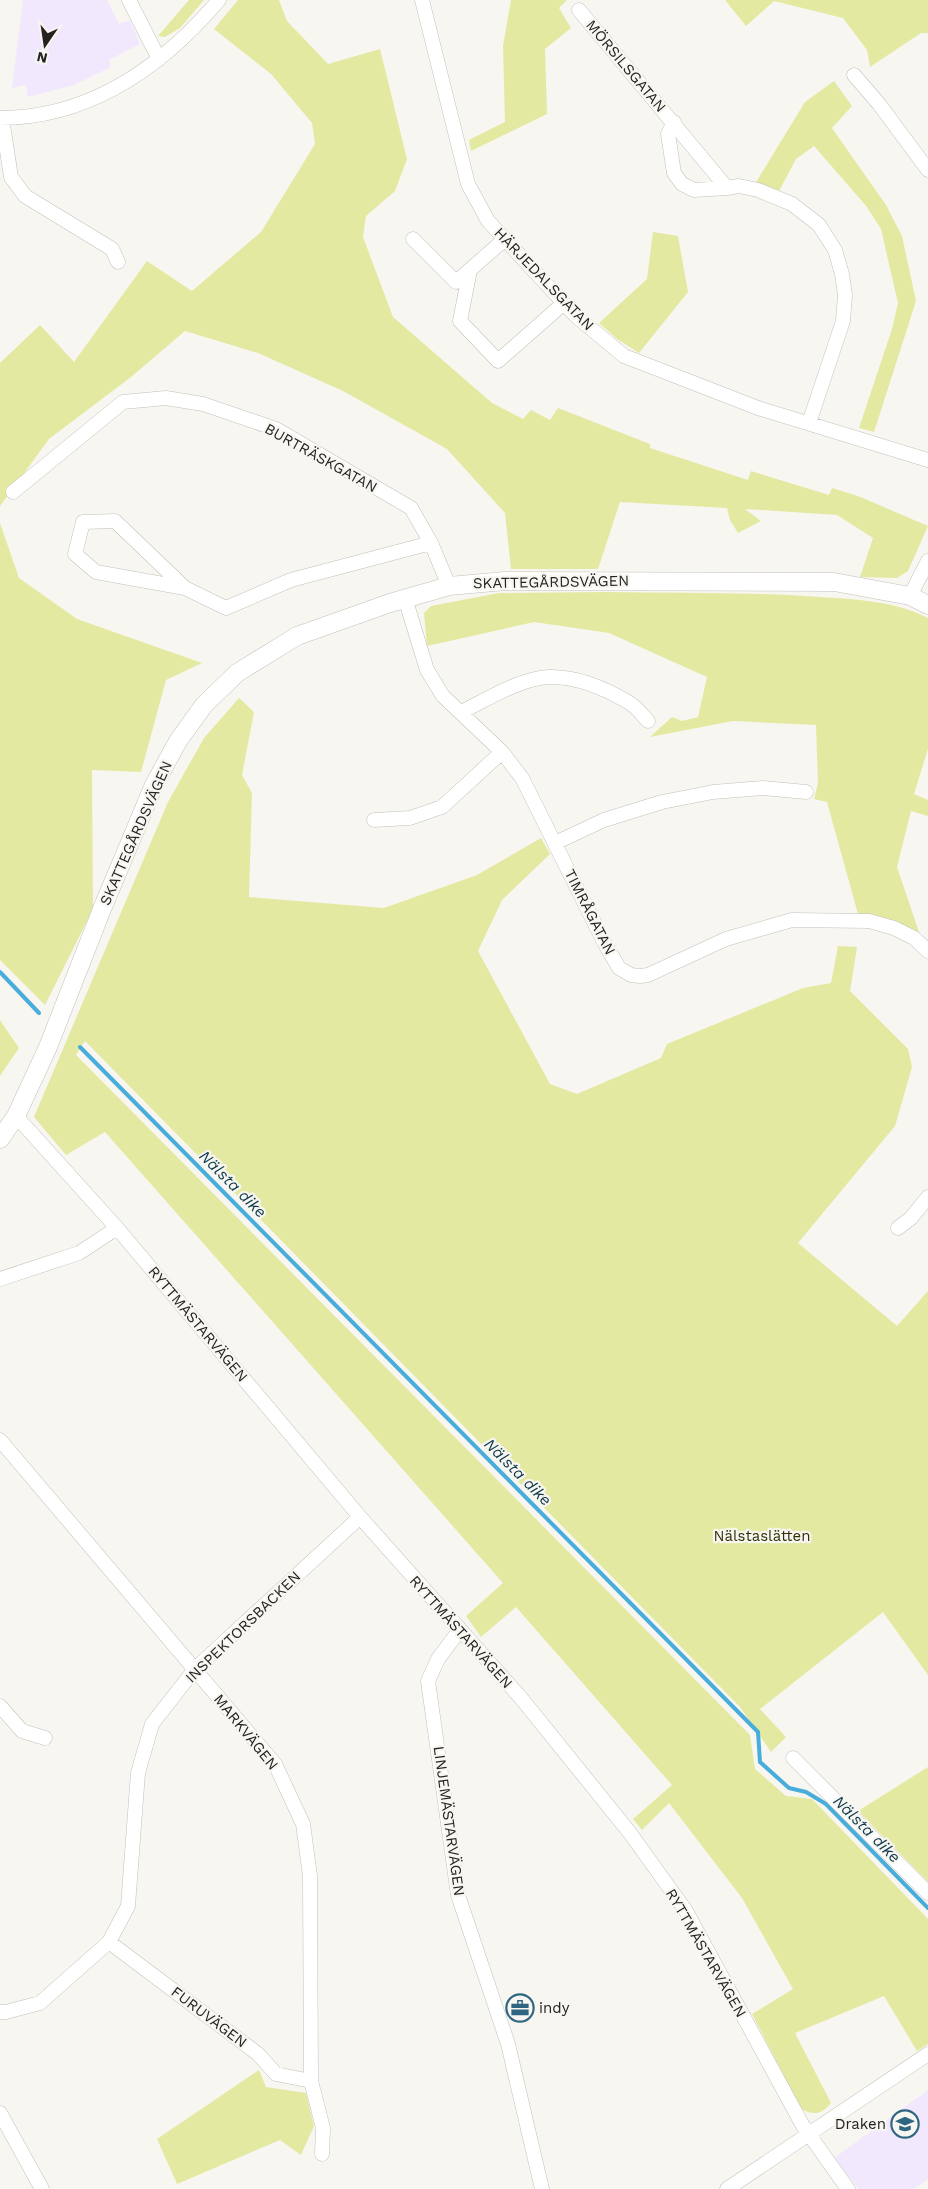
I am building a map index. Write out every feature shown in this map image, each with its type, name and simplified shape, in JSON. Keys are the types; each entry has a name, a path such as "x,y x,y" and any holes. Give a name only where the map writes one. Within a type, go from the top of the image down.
{"street":[{"path":"129,0 159,59"},
{"path":"118,262 112,249 25,196 11,176 1,118 38,116 93,100 132,79 159,59 197,26 219,0"},
{"name":"HÄRJEDALSGATAN","path":"422,0 468,184 488,221 576,316 624,356 758,408 928,460"},
{"name":"MÖRSILSGATAN","path":"579,10 727,188"},
{"path":"854,75 879,104 928,170"},
{"name":"MÖRSILSGATAN","path":"674,122 668,134 674,173 682,184 694,190 740,186 758,190 792,204 819,225 834,250 842,274 846,295 843,321 809,423"},
{"path":"413,239 456,282 505,239"},
{"path":"470,270 460,320 498,361 564,303"},
{"name":"BURTRÄSKGATAN","path":"13,492 123,402 166,398 203,404 276,429 411,508 431,543 449,586"},
{"path":"185,588 115,521 83,522 75,554 96,572 185,588 226,608 290,580 431,543"},
{"path":"910,596 928,561"},
{"name":"SKATTEGÅRDSVÄGEN","path":"0,1138 16,1116 48,1047 102,908 154,785 178,741 204,706 237,673 297,636 405,598 449,586 505,580 834,582 910,596 928,605"},
{"name":"TIMRÅGATAN","path":"405,598 426,670 443,696 502,752 522,778 605,944 619,968 631,975 648,975 726,939 792,920 869,922 914,938 928,951"},
{"path":"461,712 518,685 548,677 566,678 589,683 630,703 648,721"},
{"path":"374,820 410,818 442,807 502,752"},
{"path":"555,843 604,820 662,802 713,792 763,788 806,792"},
{"name":"RYTTMÄSTARVÄGEN","path":"16,1116 117,1228 360,1517 459,1631 521,1698 630,1833 686,1911 808,2134 848,2189"},
{"path":"898,1228 911,1218 928,1197"},
{"path":"0,1279 79,1253 117,1228"},
{"name":"MARKVÄGEN","path":"0,1440 275,1764 303,1824 310,1876 311,2081 323,2128 322,2154"},
{"name":"INSPEKTORSBACKEN","path":"0,2012 40,2003 109,1942 128,1906 138,1773 152,1724 195,1670 360,1517"},
{"name":"LINJEMÄSTARVÄGEN","path":"459,1631 438,1659 428,1681 458,1895 508,2044 542,2189"},
{"path":"0,1706 22,1731 45,1738"},
{"path":"794,1758 928,1893"},
{"name":"FURUVÄGEN","path":"109,1942 258,2054 276,2074 311,2081"},
{"path":"726,2189 928,2054"},
{"path":"0,2113 42,2189"}],"shaded area":[{"path":"23,0 107,0 119,24 130,20 140,44 109,60 111,67 74,85 28,97 26,85 12,88"},
{"name":"Draken","path":"928,2090 928,2179 914,2189 859,2189 834,2158"}],"green space":[{"path":"189,0 204,0 180,28 165,37 158,36"},
{"path":"238,0 279,0 287,21 328,64 380,49 407,159 395,191 366,216 363,237 393,317 492,403 523,419 531,410 550,420 558,408 650,444 650,448 748,480 751,471 829,495 832,488 858,496 928,526 908,571 897,578 860,577 873,538 837,515 745,509 761,521 738,533 730,520 727,508 620,502 598,569 511,569 505,513 447,449 343,391 258,353 185,331 131,377 49,439 0,506 0,363 40,325 74,362 147,261 192,291 261,232 315,144 312,123 271,74 214,29"},
{"path":"511,0 567,0 559,8 571,28 545,49 547,114 471,151 469,140 505,122 503,46"},
{"path":"725,0 928,0 928,33 921,33 870,67 867,50 843,18 774,1 746,26"},
{"path":"834,81 852,106 832,128 886,205 902,236 916,301 874,432 859,428 892,329 898,303 881,229 867,207 814,146 796,159 779,191 755,184 805,102"},
{"path":"653,232 678,236 688,292 639,353 617,339 599,323 647,279"},
{"path":"0,523 19,578 77,619 202,663 166,680 141,772 92,770 93,909 45,1005 0,960"},
{"path":"499,593 755,594 852,599 884,603 928,618 928,749 914,794 928,800 928,816 911,811 897,867 920,935 888,920 858,914 827,802 814,799 818,783 816,725 733,721 650,737 672,717 682,721 698,717 707,677 609,633 534,622 427,646 424,613 431,606"},
{"name":"Nälstaslätten","path":"239,698 254,712 242,775 252,793 249,897 384,908 477,875 541,838 550,854 502,900 478,951 550,1084 577,1094 661,1058 667,1044 803,988 831,983 838,946 857,947 850,991 908,1049 912,1067 895,1126 798,1243 897,1326 928,1291 928,1675 883,1612 760,1709 786,1737 771,1752 740,1707 85,1041 76,1055 750,1735 755,1769 786,1796 812,1799 928,1919 928,2044 917,2051 884,1996 795,2033 831,2103 821,2112 810,2113 801,2109 752,2014 793,1989 742,1898 669,1803 642,1830 633,1819 672,1785 516,1607 481,1637 466,1616 503,1583 105,1132 66,1155 34,1117 168,802 204,738"},
{"path":"0,1020 19,1048 0,1076"},
{"path":"928,1767 928,1882 858,1811"},
{"path":"259,2070 266,2087 306,2093 314,2126 301,2155 280,2140 177,2184 157,2139"}],"waterway":[{"name":"Nälsta dike","path":"0,972 39,1013"},
{"name":"Nälsta dike","path":"80,1047 758,1732 760,1762 789,1788 806,1792 826,1804 928,1908"}],"place":[{"name":"indy","path":"520,2008"},
{"name":"Draken","path":"905,2124"}]}
